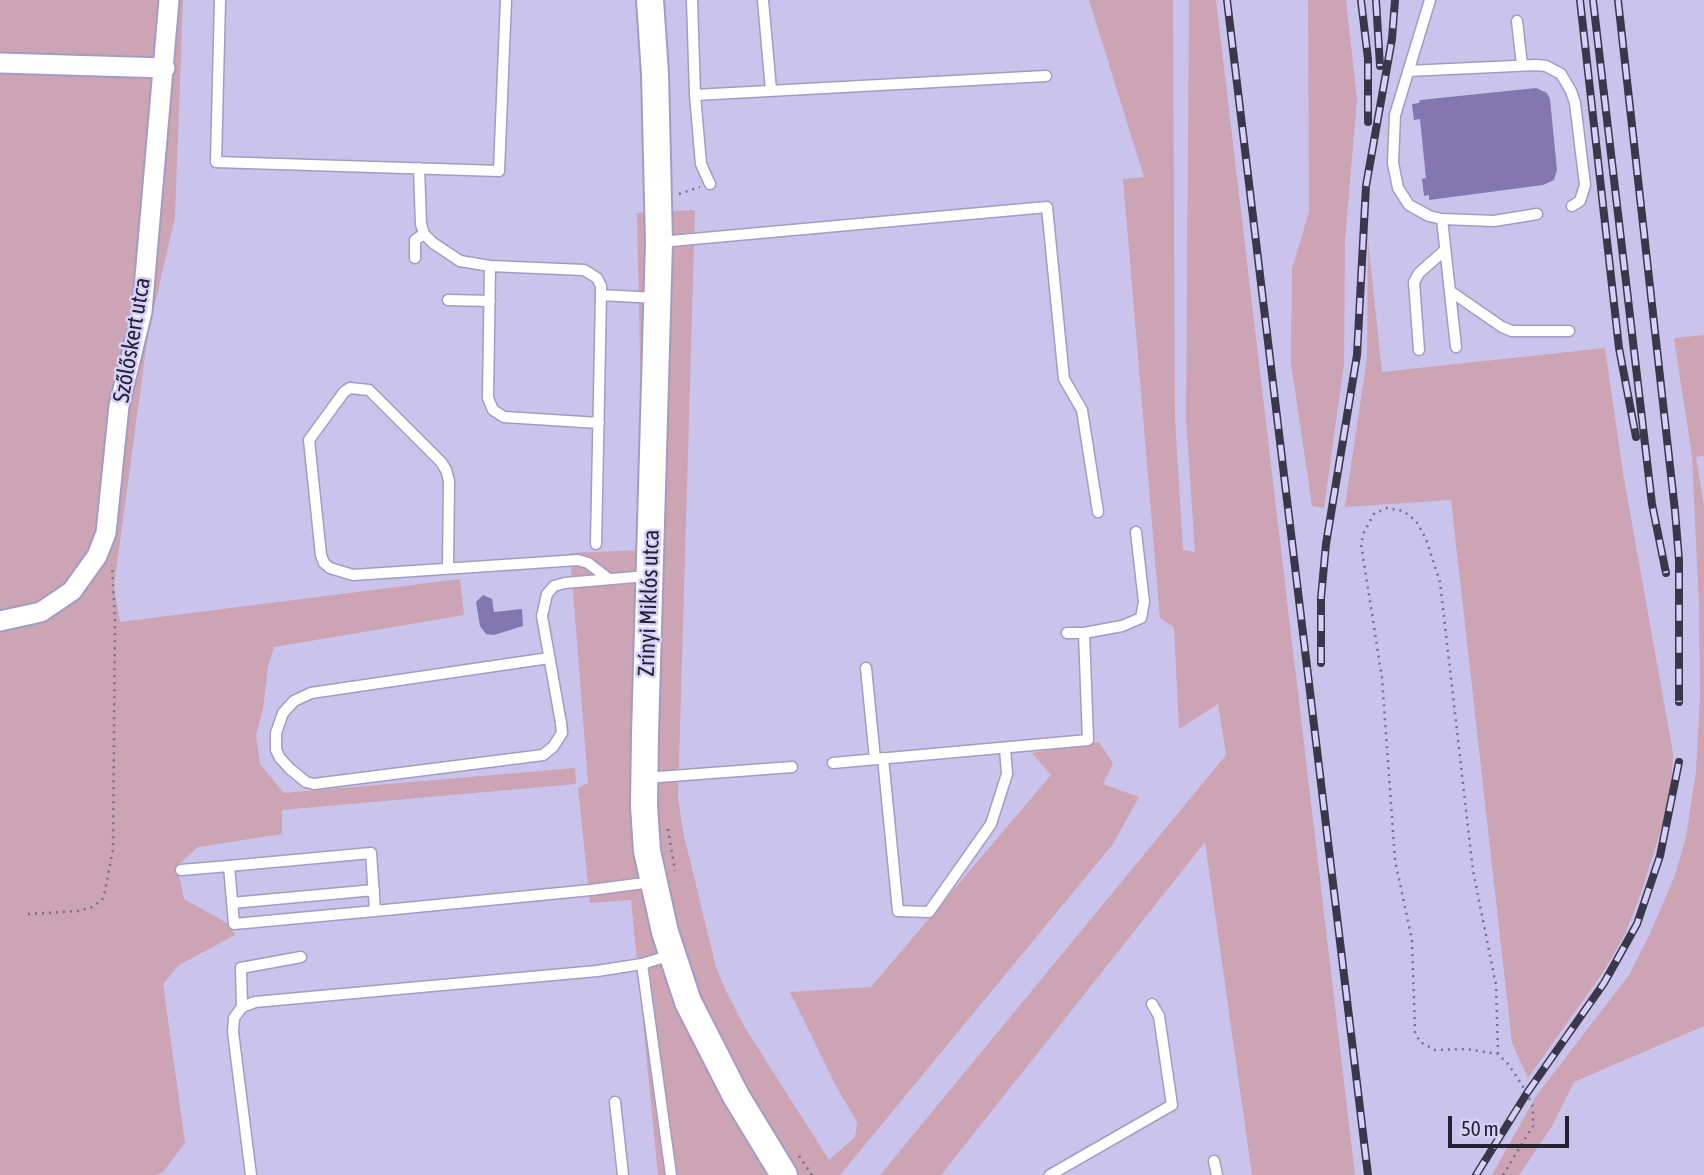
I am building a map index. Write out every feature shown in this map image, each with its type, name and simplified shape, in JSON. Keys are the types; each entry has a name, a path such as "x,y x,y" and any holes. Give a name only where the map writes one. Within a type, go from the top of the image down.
{"main road":[{"name":"Zrínyi Miklós utca","path":"650,0 655,74 659,242 645,778 647,851 664,881 672,955 688,1002 736,1096 792,1166"}],"street":[{"name":"Szőlőskert utca","path":"0,621 41,612 56,604 78,584 97,556 106,533 119,406 142,312 169,0"},
{"path":"0,63 164,68"}],"lane":[{"path":"220,0 216,162 499,171 506,0"},
{"path":"692,0 695,95 701,164 710,184"},
{"path":"763,0 771,90"},
{"path":"1430,0 1395,114 1393,136 1398,188 1409,205 1429,216 1442,219 1494,221 1537,214"},
{"path":"1517,21 1522,65"},
{"path":"1408,71 1522,65 1555,69 1572,91 1585,185 1580,201 1572,206"},
{"path":"695,95 1046,76"},
{"path":"419,168 421,224 424,234 439,248 460,261 490,266 584,270 597,278 601,286 596,544"},
{"path":"659,242 1046,207 1064,379 1082,410 1098,512"},
{"path":"1442,219 1456,347"},
{"path":"415,258 415,240 424,234"},
{"path":"1419,350 1414,282 1445,250"},
{"path":"490,266 488,398 493,410 504,417 599,423"},
{"path":"1450,291 1512,331 1569,331"},
{"path":"601,295 658,299"},
{"path":"448,300 490,301"},
{"path":"447,568 449,481 446,470 369,390 350,388 344,391 309,440 324,563 339,572 353,575 578,560 588,563 609,579"},
{"path":"1067,633 1122,626 1141,618 1144,602 1136,532"},
{"path":"550,658 311,693 294,701 283,713 276,733 276,750 289,769 306,782 314,784 543,755 553,747 562,733 550,658 542,616 545,599 550,590 565,583 651,576"},
{"path":"833,763 1088,740 1084,632"},
{"path":"866,668 898,911 929,912 991,824 1007,774 1005,748"},
{"path":"645,778 792,767"},
{"path":"181,870 371,853 375,911"},
{"path":"229,866 234,923 664,881"},
{"path":"232,903 374,890"},
{"path":"251,1175 233,1032 234,1018 242,1007 254,1002 597,971 642,964 672,955"},
{"path":"242,1007 241,968 301,957"},
{"path":"642,964 671,1175"},
{"path":"1050,1175 1172,1105 1159,1016 1152,1004"},
{"path":"615,1102 623,1175"},
{"path":"1214,1161 1217,1175"}],"path":[{"path":"676,195 710,184"},
{"path":"1498,1054 1466,1049 1435,1050 1420,1042 1415,1032 1412,940 1395,860 1382,678 1361,544 1368,522 1374,514 1387,508 1403,511 1416,520 1426,539 1440,582 1473,871 1496,985 1498,1054 1527,1093 1534,1115 1529,1134 1503,1175"},
{"path":"28,914 79,911 92,907 102,900 109,876 113,849 115,620 112,562 97,556"},
{"path":"664,881 667,822"},
{"path":"792,1166 812,1175"}],"shaded area":[{"path":"0,0 183,0 175,217 148,334 114,586 120,622 460,579 464,615 274,647 256,735 260,764 284,793 575,768 576,784 282,810 282,834 198,847 177,866 184,899 227,923 235,935 179,965 163,984 185,1143 163,1172 155,1175 0,1175"},
{"path":"1089,0 1173,0 1175,419 1183,550 1195,552 1186,419 1189,0 1216,0 1355,1175 1252,1175 1205,842 941,1175 880,1175 1226,755 1218,704 1179,729 1174,627 1160,618 1123,179 1144,177"},
{"path":"1308,0 1346,0 1357,99 1345,241 1344,364 1324,508 1312,506 1291,363 1292,269 1309,212"},
{"path":"1536,88 1547,93 1550,99 1557,170 1554,180 1543,185 1429,200 1429,195 1424,196 1422,179 1426,178 1420,119 1414,120 1412,104 1419,103 1420,100"},
{"path":"695,210 678,797 683,832 716,967 744,1026 829,1160 855,1137 857,1122 836,1086 790,992 871,987 1051,775 1032,753 1099,742 1113,763 1103,784 1139,797 1113,844 840,1175 658,1175 631,900 590,903 578,788 588,783 570,553 644,550 637,213"},
{"path":"1368,240 1382,372 1605,348 1623,473 1673,753 1672,776 1668,807 1625,934 1604,971 1528,1078 1512,1043 1451,500 1345,507 1367,357"},
{"path":"1704,335 1704,456 1696,457 1704,506 1704,1026 1574,1082 1551,1128 1519,1175 1492,1175 1536,1096 1629,975 1675,875 1686,837 1696,771 1700,696 1699,606 1692,456 1674,338"},
{"path":"483,595 492,599 494,612 522,609 523,626 494,635 486,634 480,626 476,602"}],"railway":[{"path":"1227,0 1368,1175"},
{"path":"1361,0 1368,59 1368,122"},
{"path":"1376,0 1380,66"},
{"path":"1321,663 1321,598 1326,544 1357,355 1366,186 1392,39 1395,0"},
{"path":"1580,0 1619,348 1636,437"},
{"path":"1593,0 1652,504 1666,573"},
{"path":"1618,0 1675,511 1679,560 1679,702"},
{"path":"1476,1175 1527,1093 1604,983 1637,924 1660,856 1679,762"}]}
